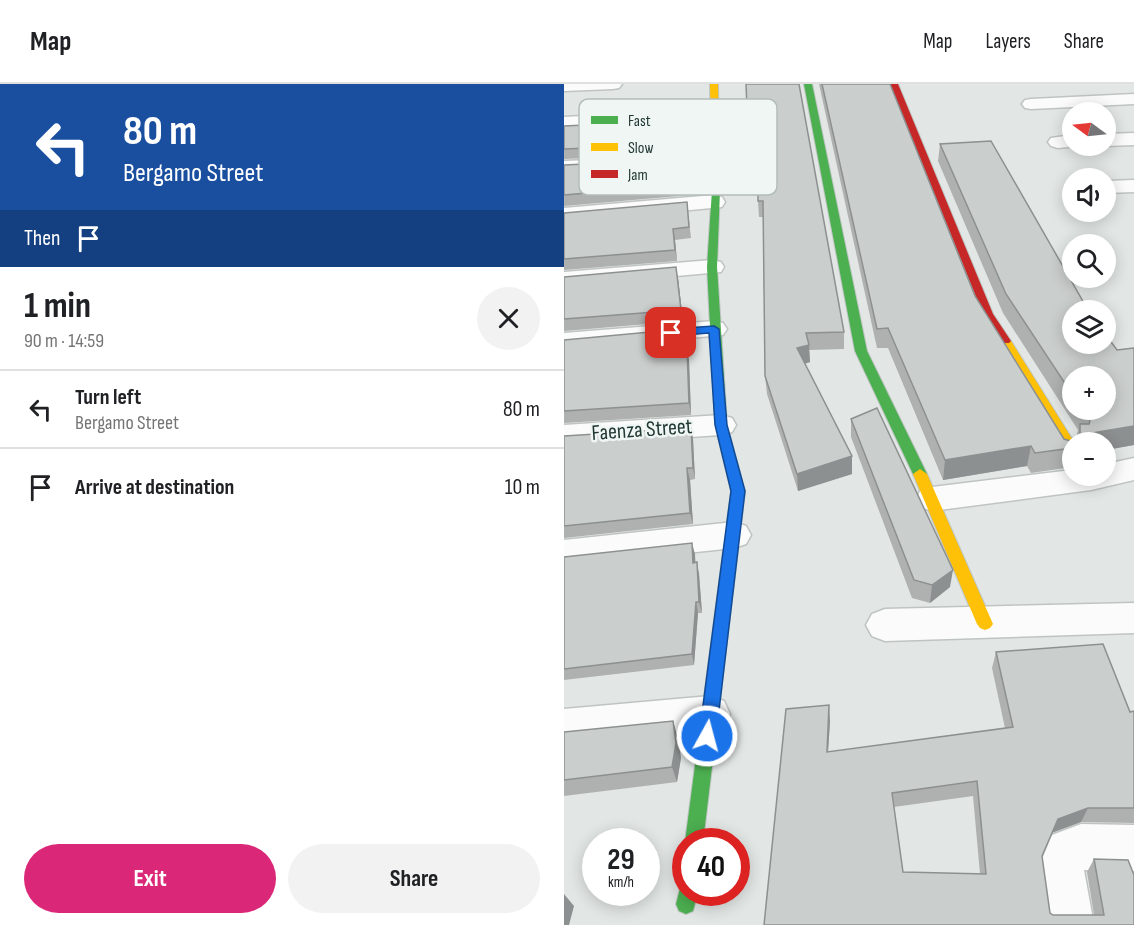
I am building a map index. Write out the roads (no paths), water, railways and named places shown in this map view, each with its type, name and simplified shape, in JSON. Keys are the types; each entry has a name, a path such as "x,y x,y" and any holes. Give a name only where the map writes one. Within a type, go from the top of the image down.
{"street":[{"path":"564,86 613,84"},
{"path":"808,84 861,351 932,499 985,624"},
{"path":"894,84 988,314 1062,434"},
{"path":"1031,105 1134,99"},
{"path":"564,123 579,122"},
{"path":"1116,140 1134,139"},
{"path":"564,167 579,166"},
{"path":"1116,187 1134,186"},
{"path":"696,828 738,491 721,425 712,267 715,195"},
{"path":"564,215 714,202"},
{"path":"564,279 712,267"},
{"path":"564,341 714,329"},
{"name":"Faenza Street","path":"564,435 721,425"},
{"path":"1116,472 1134,469"},
{"path":"932,499 1062,481"},
{"path":"564,553 734,535"},
{"path":"885,625 985,624 1134,618"},
{"path":"564,728 710,714"},
{"path":"1070,925 1061,869 1068,851 1081,847 1134,848"}]}
